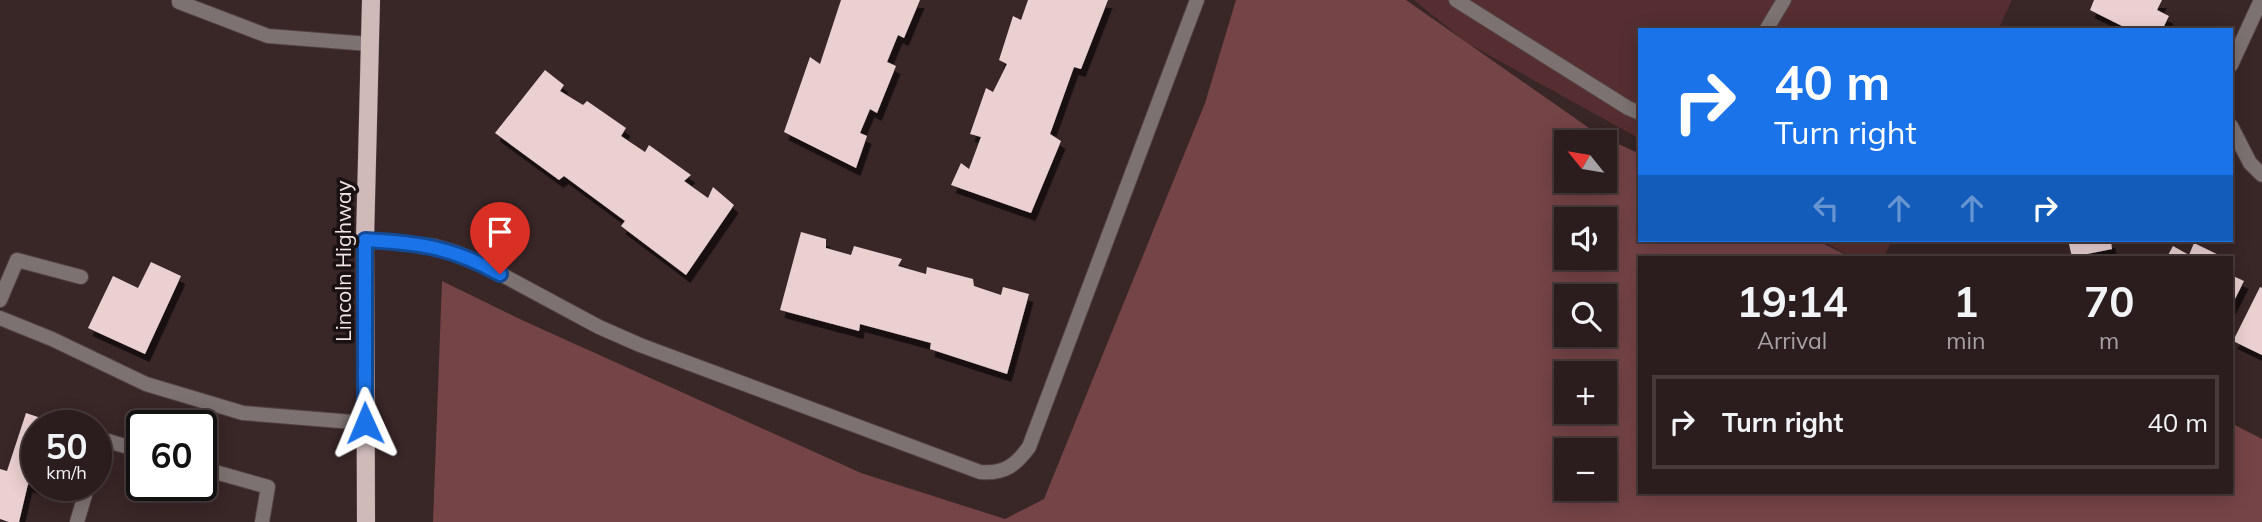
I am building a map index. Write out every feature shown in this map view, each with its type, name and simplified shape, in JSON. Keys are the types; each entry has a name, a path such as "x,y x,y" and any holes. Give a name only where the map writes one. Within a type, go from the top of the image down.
{"main road":[{"name":"Lincoln Highway","path":"366,522 365,240 372,0"}],"street":[{"path":"179,0 268,36 369,44"},
{"path":"365,240 424,245 457,253 481,263 589,322 640,345 980,472 1008,470 1029,447 1197,0"},
{"path":"1456,0 1638,112"},
{"path":"1767,28 1784,0"},
{"path":"2233,61 2261,0"},
{"path":"2233,130 2250,163 2262,175"},
{"path":"0,300 17,260 81,276"},
{"path":"0,318 52,339 146,384 231,410 365,423"},
{"path":"217,473 268,487 262,522"},
{"path":"77,522 83,501"}],"shaded area":[{"path":"1236,0 1406,0 1592,130 1554,130 1554,193 1617,193 1617,143 1638,153 1638,242 1820,242 1848,256 1638,256 1638,494 2233,494 2233,424 2262,439 2262,522 433,522 442,281 524,321 861,473 1005,519 1044,499 1205,103"},
{"path":"1414,0 2012,0 1999,28 1638,28 1638,138 1467,43"},
{"path":"1824,242 1891,242 1884,256 1850,256"}],"building":[{"path":"841,0 920,0 904,38 898,35 887,62 896,66 877,113 870,109 860,133 867,136 856,168 784,132 810,57 820,64"},
{"path":"1028,0 1108,0 1081,69 1074,67 1050,134 1061,141 1031,213 951,185 961,163 969,169 981,137 970,134 986,88 993,92 1007,64 999,60 1013,16 1021,20"},
{"path":"2094,0 2162,0 2157,10 2169,16 2163,28 2126,28 2090,10"},
{"path":"545,70 564,85 560,91 583,105 587,101 626,128 621,136 645,152 649,145 691,175 684,181 708,198 713,187 734,205 686,275 621,226 625,221 564,176 559,180 495,133"},
{"path":"801,232 826,239 826,248 851,255 854,246 902,259 898,266 926,274 927,267 973,279 974,286 1001,295 1003,287 1029,294 1007,374 930,349 931,343 860,324 859,331 780,310"},
{"path":"2068,242 2111,242 2112,249 2072,256"},
{"path":"2194,243 2221,256 2168,256 2173,246 2189,255"},
{"path":"151,262 181,276 145,354 88,328 113,276 138,288"},
{"path":"2233,276 2244,281 2233,303"},
{"path":"2260,287 2262,288 2262,355 2233,341"},
{"path":"21,428 21,501 24,501 19,522 0,519 0,469 7,471"}],"route":[{"path":"365,423 365,240 434,246 481,263 500,274"}]}
